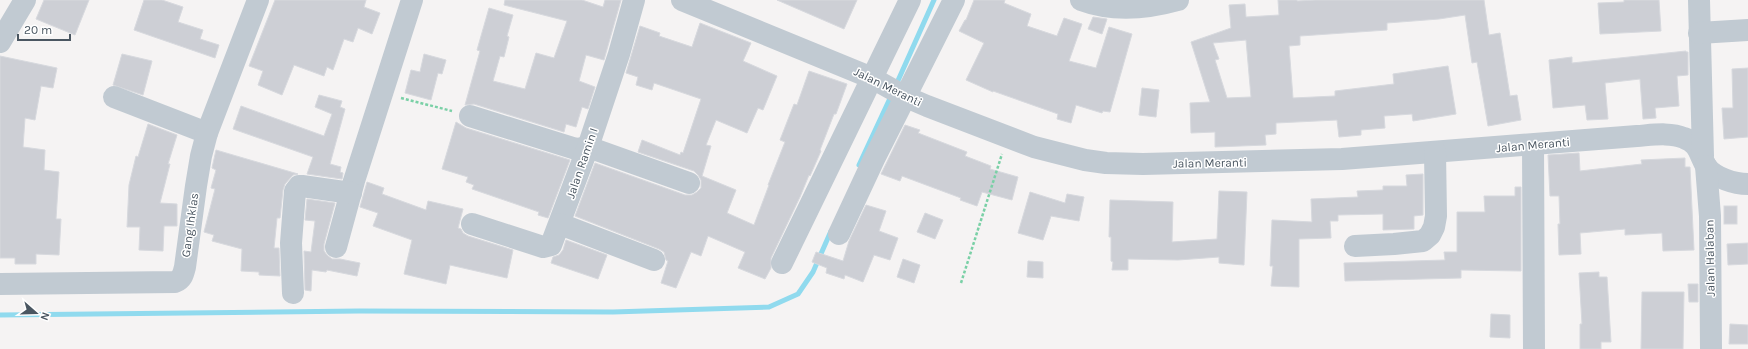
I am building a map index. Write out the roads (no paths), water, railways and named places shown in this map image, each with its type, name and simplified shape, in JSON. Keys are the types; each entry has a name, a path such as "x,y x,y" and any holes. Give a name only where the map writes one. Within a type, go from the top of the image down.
{"street":[{"path":"0,42 25,0"},
{"name":"Gang Ihklas","path":"0,284 175,282 180,280 183,276 185,267 196,186 201,156 207,133 258,0"},
{"path":"336,247 351,193 412,0"},
{"name":"Jalan Ramin I","path":"472,224 543,247 551,245 588,147 619,54 634,0"},
{"name":"Jalan Meranti","path":"682,0 1009,137 1056,154 1085,160 1106,163 1300,161 1667,135 1684,137 1695,144 1704,161 1716,175 1730,181 1748,184"},
{"path":"839,234 853,202 889,87 910,0"},
{"path":"782,263 889,87 954,0"},
{"path":"1082,0 1103,7 1118,9 1149,6 1178,0"},
{"name":"Jalan Halaban","path":"1699,0 1704,161 1710,216 1712,349"},
{"path":"1699,33 1748,30"},
{"path":"114,97 207,133"},
{"path":"470,116 576,148 588,147 689,183"},
{"path":"1533,145 1534,349"},
{"path":"1355,246 1423,241 1430,236 1434,227 1436,216 1435,152"},
{"path":"294,293 291,243 295,191 297,188 302,186 351,193"},
{"path":"560,224 654,260"}],"waterway":[{"path":"896,85 934,0"},
{"path":"859,165 892,94"},
{"path":"0,315 359,311 613,312 769,307 798,294 813,272 831,231"}]}
